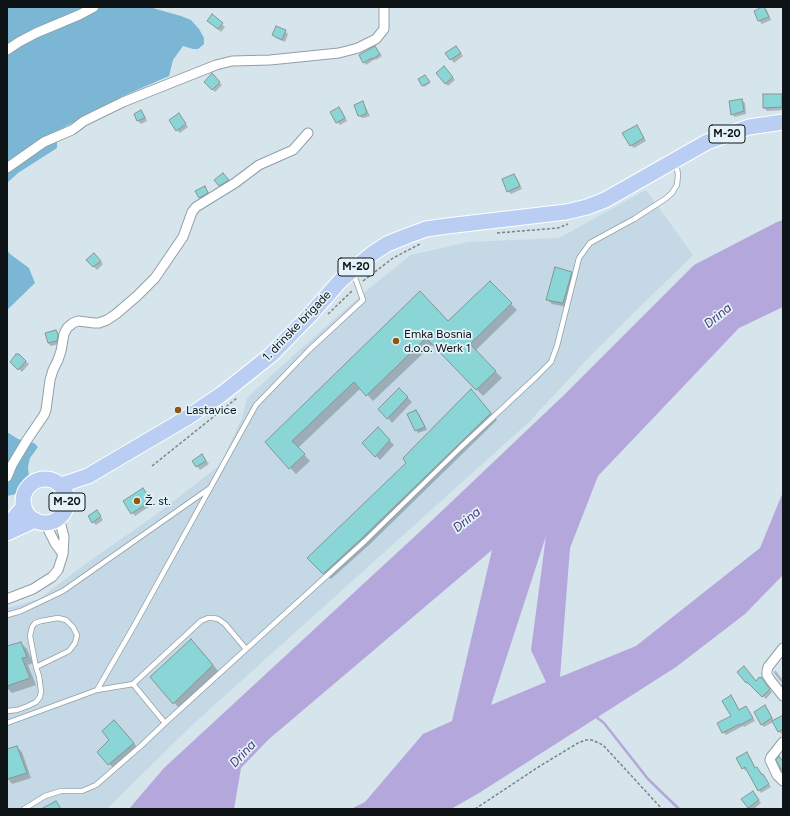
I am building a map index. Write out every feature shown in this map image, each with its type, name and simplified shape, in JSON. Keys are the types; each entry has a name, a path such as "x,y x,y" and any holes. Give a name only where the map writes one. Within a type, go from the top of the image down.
{"main road":[{"name":"M-20","path":"675,160 707,142 727,134 749,127 783,122"},
{"name":"1. drinske brigade","path":"64,492 88,476 188,417 228,389 271,355 341,280 372,254 387,244 426,230 447,226 566,212 587,207 605,200 675,160"},
{"name":"M-20","path":"7,533 47,520 64,513 67,506 64,492 55,481 48,478 41,478 34,481 25,492 23,499 24,506 30,517 47,520"},
{"name":"M-20","path":"7,526 24,506"}],"street":[{"path":"7,50 36,33 94,7"},
{"path":"7,168 44,142 72,130 84,121 110,108 216,65 232,61 270,60 339,53 358,48 376,39 384,29 384,7"},
{"path":"7,477 12,465 44,416 50,380 58,360 64,334 67,328 78,321 99,323 116,314 155,278 183,237 192,212 196,207 235,183 259,165 293,150 308,133"},
{"path":"47,520 55,543 63,554"},
{"path":"7,599 33,589 52,577 58,570 63,554 64,537 47,520"},
{"path":"783,648 768,667 767,675 783,696"},
{"path":"783,742 770,760 777,775 783,781"}],"lane":[{"path":"24,809 46,796 61,791 82,791 96,785 142,745 365,541 460,448 537,376 551,362 558,346 579,258 590,243 666,200 677,185 678,175 675,160"},
{"path":"97,690 256,405 309,350 363,300 352,270"},
{"path":"7,615 22,611 62,591 211,487"},
{"path":"7,711 17,710 28,706 36,702 40,697 41,691 39,676 36,667 30,636 32,627 35,623 41,621 58,618 66,620 73,627 77,636 75,643 68,651 36,667"},
{"path":"7,723 97,690 132,684 202,621 208,618 218,619 225,624 246,649"},
{"path":"132,684 165,723"}],"path":[{"path":"496,233 558,228 570,223"},
{"path":"323,318 358,286 393,258 425,242"},
{"path":"152,466 240,395"},
{"path":"475,809 540,766 578,743 586,740 592,740 603,745 662,809"}],"shaded area":[{"path":"7,7 149,7 191,20 199,29 204,38 204,44 198,49 183,46 173,60 169,76 121,97 57,131 57,148 18,173 7,183"},
{"path":"646,190 693,255 594,352 528,423 190,727 107,809 7,809 7,608 39,599 88,562 157,514 220,465 242,418 247,398 366,291 411,255 468,242 559,238"},
{"path":"7,250 29,268 35,283 7,310"},
{"path":"7,432 18,439 34,443 38,447 30,458 28,466 29,479 23,489 16,494 7,496"}],"water":[{"name":"Drina","path":"783,220 783,307 739,328 598,476 570,548 560,677 636,646 760,548 783,492 783,575 745,614 676,667 479,793 451,809 351,809 365,802 423,734 452,721 492,550 269,739 241,768 234,809 129,809 164,768 426,526 563,396 694,265","holes":["546,536 531,650 546,682 491,705"]}],"building":[{"path":"764,7 769,17 758,21 754,11"},
{"path":"212,14 223,23 218,29 207,21"},
{"path":"276,26 286,30 282,40 272,35"},
{"path":"375,46 380,54 363,63 359,55"},
{"path":"456,46 461,53 450,60 445,53"},
{"path":"444,66 453,77 445,84 436,73"},
{"path":"212,73 220,82 212,90 204,82"},
{"path":"425,75 430,82 422,86 418,79"},
{"path":"763,94 782,94 782,107 763,108"},
{"path":"742,99 744,111 731,115 729,101"},
{"path":"363,101 367,113 358,116 354,105"},
{"path":"339,107 345,118 336,123 330,112"},
{"path":"141,110 145,118 137,121 134,114"},
{"path":"179,113 186,124 176,131 169,120"},
{"path":"637,125 644,138 630,146 622,133"},
{"path":"223,173 229,180 219,186 214,180"},
{"path":"514,174 520,186 507,192 502,179"},
{"path":"205,186 208,193 199,198 195,191"},
{"path":"94,253 101,261 93,267 86,260"},
{"path":"555,267 572,272 563,303 546,300"},
{"name":"Emka Bosnia d.o.o. Werk 1","path":"490,281 512,303 470,344 496,371 476,390 426,338 366,396 354,382 292,441 305,454 289,469 265,442 420,291 448,321"},
{"path":"56,330 58,335 57,341 48,343 45,333"},
{"path":"16,354 19,354 26,361 18,370 10,362"},
{"path":"399,388 408,397 387,419 378,409"},
{"path":"471,389 491,413 323,574 307,558 406,463 403,458"},
{"path":"416,410 425,427 415,431 407,414"},
{"path":"378,427 390,440 375,457 362,443"},
{"path":"202,454 206,461 196,467 192,461"},
{"name":"Ž. st.","path":"143,488 151,501 131,514 123,501"},
{"path":"97,510 101,516 92,523 88,516"},
{"path":"191,639 213,665 173,704 150,677"},
{"path":"21,642 27,657 22,658 30,678 7,686 7,646"},
{"path":"744,666 756,681 759,677 761,677 770,689 762,697 747,682 746,683 737,672"},
{"path":"731,695 739,710 746,706 753,718 722,733 717,723 731,716 722,701"},
{"path":"765,705 772,718 761,725 754,712"},
{"path":"783,715 783,729 778,732 772,721"},
{"path":"114,720 134,743 108,765 97,752 109,740 102,731"},
{"path":"17,746 27,773 7,779 7,749"},
{"path":"747,752 755,768 757,767 769,784 758,791 745,767 742,769 736,758"},
{"path":"779,756 783,762 783,773 776,760"},
{"path":"753,791 759,800 748,808 741,799"},
{"path":"56,801 61,809 41,809"}],"waterway":[{"path":"595,716 604,723 648,779 679,809"}],"place":[{"name":"Emka Bosnia d.o.o. Werk 1","path":"396,341"},
{"name":"Lastavice","path":"178,410"},
{"name":"Ž. st.","path":"137,501"}]}
